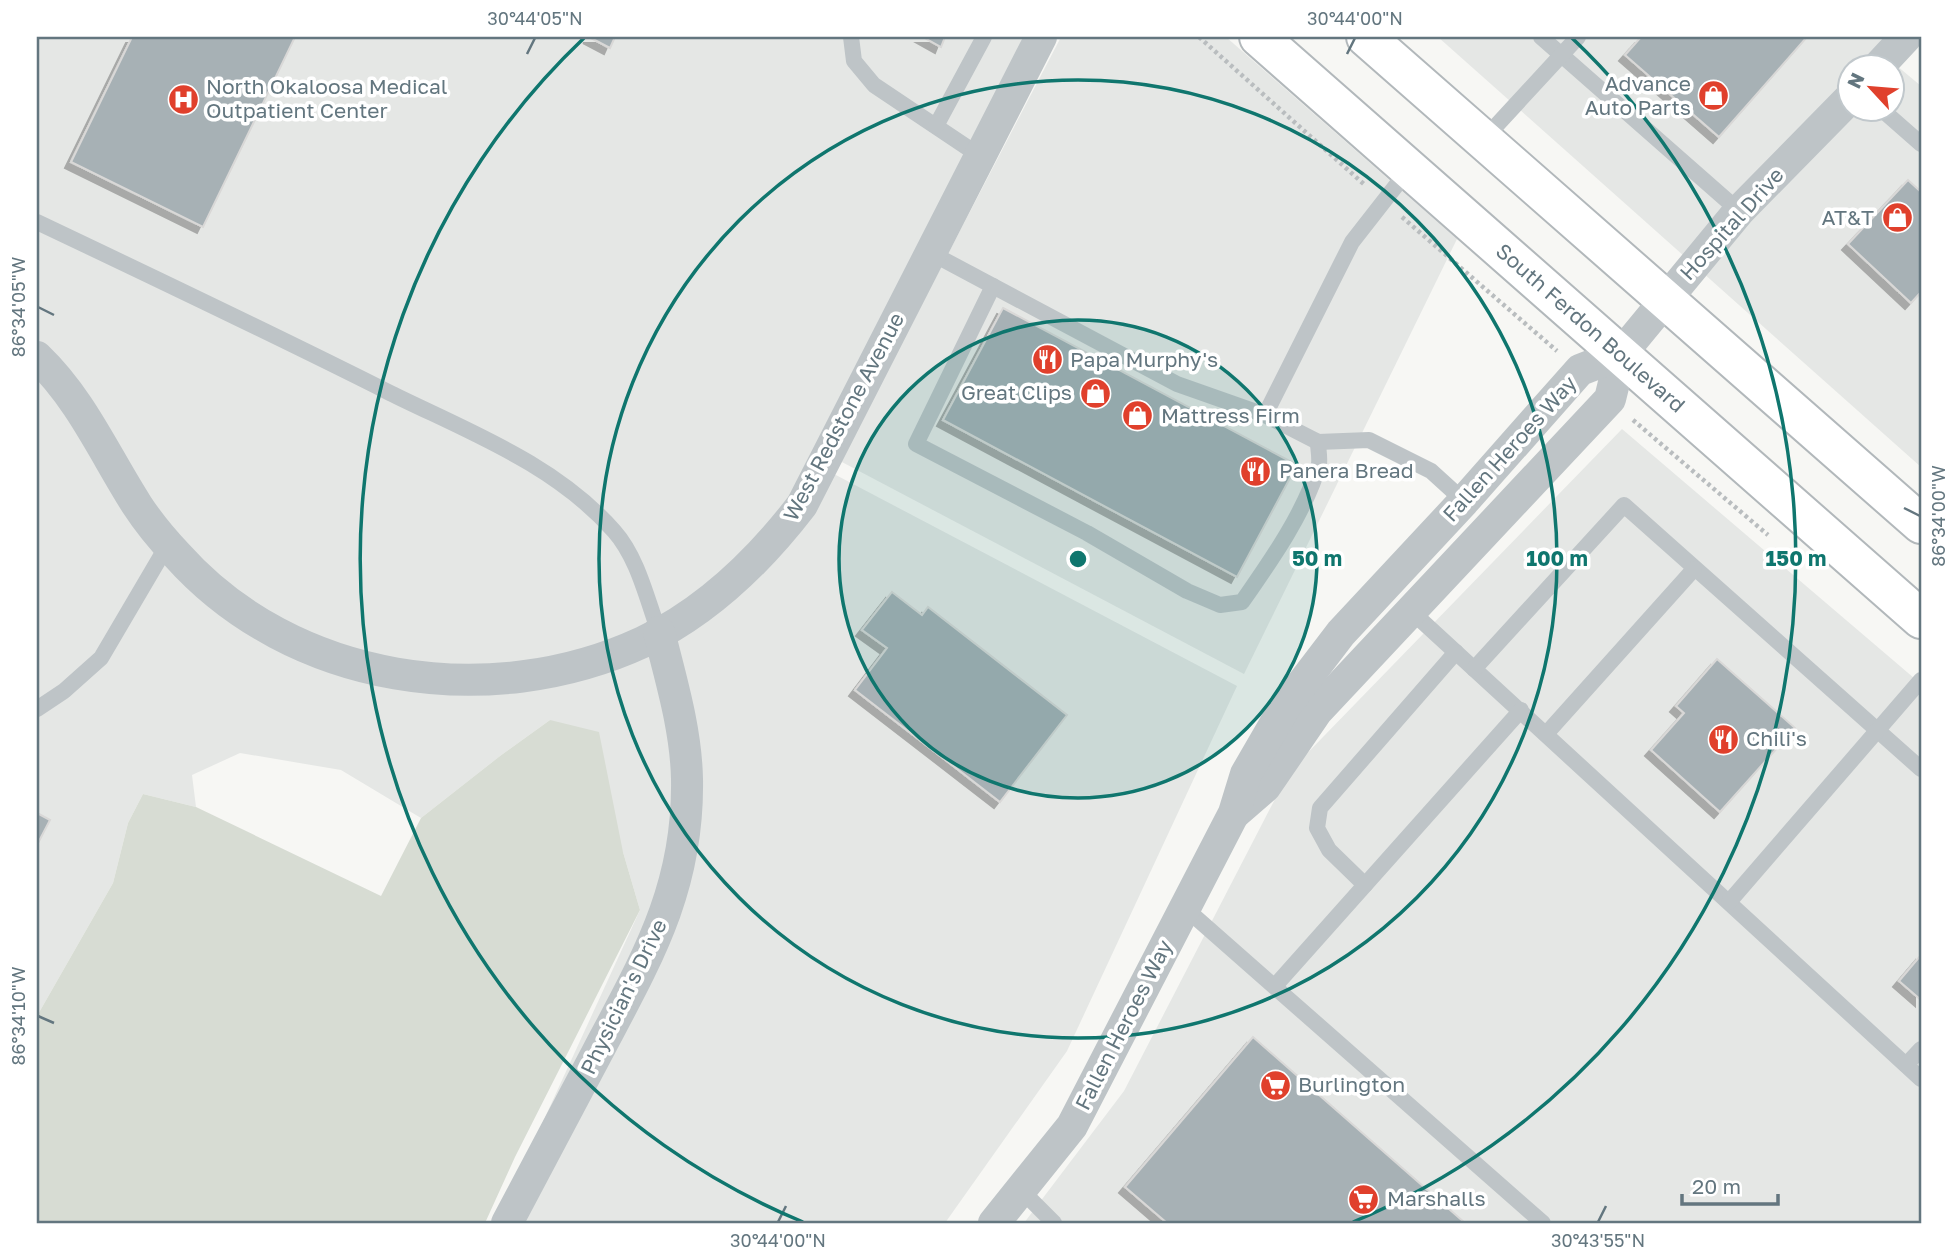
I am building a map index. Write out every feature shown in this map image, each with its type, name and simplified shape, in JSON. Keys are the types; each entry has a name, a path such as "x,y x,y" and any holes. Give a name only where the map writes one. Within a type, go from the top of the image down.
{"main road":[{"path":"1366,37 1921,524"},
{"name":"South Ferdon Boulevard","path":"1267,39 1409,169 1921,619"}],"street":[{"name":"West Redstone Avenue","path":"37,357 57,376 86,418 139,508 177,556 221,595 265,625 318,652 371,669 434,680 490,681 536,676 596,661 645,641 691,614 734,582 775,540 802,505 1041,37"},
{"name":"Hospital Drive","path":"1621,354 1740,211 1836,112"},
{"name":"Fallen Heroes Way","path":"994,1223 1072,1126 1234,813 1247,774 1286,705 1341,633 1464,501 1580,370 1621,354"},
{"name":"Fallen Heroes Way","path":"1234,813 1265,788 1317,711 1610,399 1621,354"},
{"name":"Physician's Drive","path":"507,1223 652,948 673,893 685,836 687,778 680,720 659,632"}],"lane":[{"path":"851,37 854,61 874,85 980,156"},
{"path":"936,126 984,37"},
{"path":"1541,37 1740,211"},
{"path":"1483,140 1578,37"},
{"path":"1896,122 1921,144"},
{"path":"1265,415 1352,242 1409,169"},
{"path":"37,222 236,316 544,470 591,508 617,534 632,560 659,632"},
{"path":"930,253 1178,384 1265,415 1318,442 1369,440 1431,471 1464,501"},
{"path":"992,286 915,444 1087,533 1187,591 1220,605 1242,603 1264,572 1302,506 1320,462 1318,442"},
{"path":"1474,668 1624,505 1921,769"},
{"path":"37,709 64,691 101,658 168,544"},
{"path":"1546,734 1694,569"},
{"path":"1411,611 1921,1079"},
{"path":"1365,885 1329,850 1317,828 1320,808 1456,652"},
{"path":"1729,902 1921,680"},
{"path":"1275,986 1521,710"},
{"path":"1185,908 1544,1223"},
{"path":"1906,1065 1921,1049"},
{"path":"1021,1190 1054,1223"}],"shaded area":[{"path":"37,37 1043,37 834,474 1237,686 1067,1051 945,1223 528,1223 503,1209 640,910 623,852 550,720 421,818 341,770 240,753 192,775 196,807 143,794 128,823 113,883 37,1016"},
{"path":"1061,37 1226,37 1457,239 1244,674 840,461"},
{"path":"1438,37 1900,37 1887,52 1836,52 1836,122 1906,122 1906,73 1921,86 1921,467"},
{"path":"1622,429 1921,684 1921,1223 1024,1223 1124,1091 1289,772"},
{"path":"550,720 599,732 623,852 640,910 515,1157 485,1223 37,1223 37,1016 113,883 128,823 143,794 196,807 381,896 421,818"}],"building":[{"name":"North Okaloosa Medical Outpatient Center","path":"132,37 295,37 203,227 71,162"},
{"path":"589,37 615,37 610,48"},
{"path":"923,37 945,37 941,47"},
{"name":"Advance Auto Parts","path":"1641,37 1807,37 1719,137 1625,55"},
{"name":"AT&T","path":"1908,180 1921,192 1921,292 1911,303 1848,244"},
{"path":"1003,308 1297,465 1237,577 943,420"},
{"path":"892,592 922,615 928,607 1067,715 1000,802 855,690 887,648 862,630"},
{"name":"Chili's","path":"1717,659 1795,728 1720,812 1651,750 1684,713 1676,706"},
{"path":"37,813 50,820 37,845"},
{"path":"1921,955 1921,1000 1899,981"},
{"path":"1253,1037 1465,1223 1167,1223 1125,1187"}],"place":[{"name":"Advance Auto Parts","path":"1714,96"},
{"name":"North Okaloosa Medical Outpatient Center","path":"183,99"},
{"name":"AT&T","path":"1897,218"},
{"name":"Papa Murphy's","path":"1047,360"},
{"name":"Great Clips","path":"1095,393"},
{"name":"Mattress Firm","path":"1138,416"},
{"name":"Panera Bread","path":"1256,471"},
{"name":"Chili's","path":"1723,739"},
{"name":"Burlington","path":"1275,1085"},
{"name":"Marshalls","path":"1364,1199"}]}
